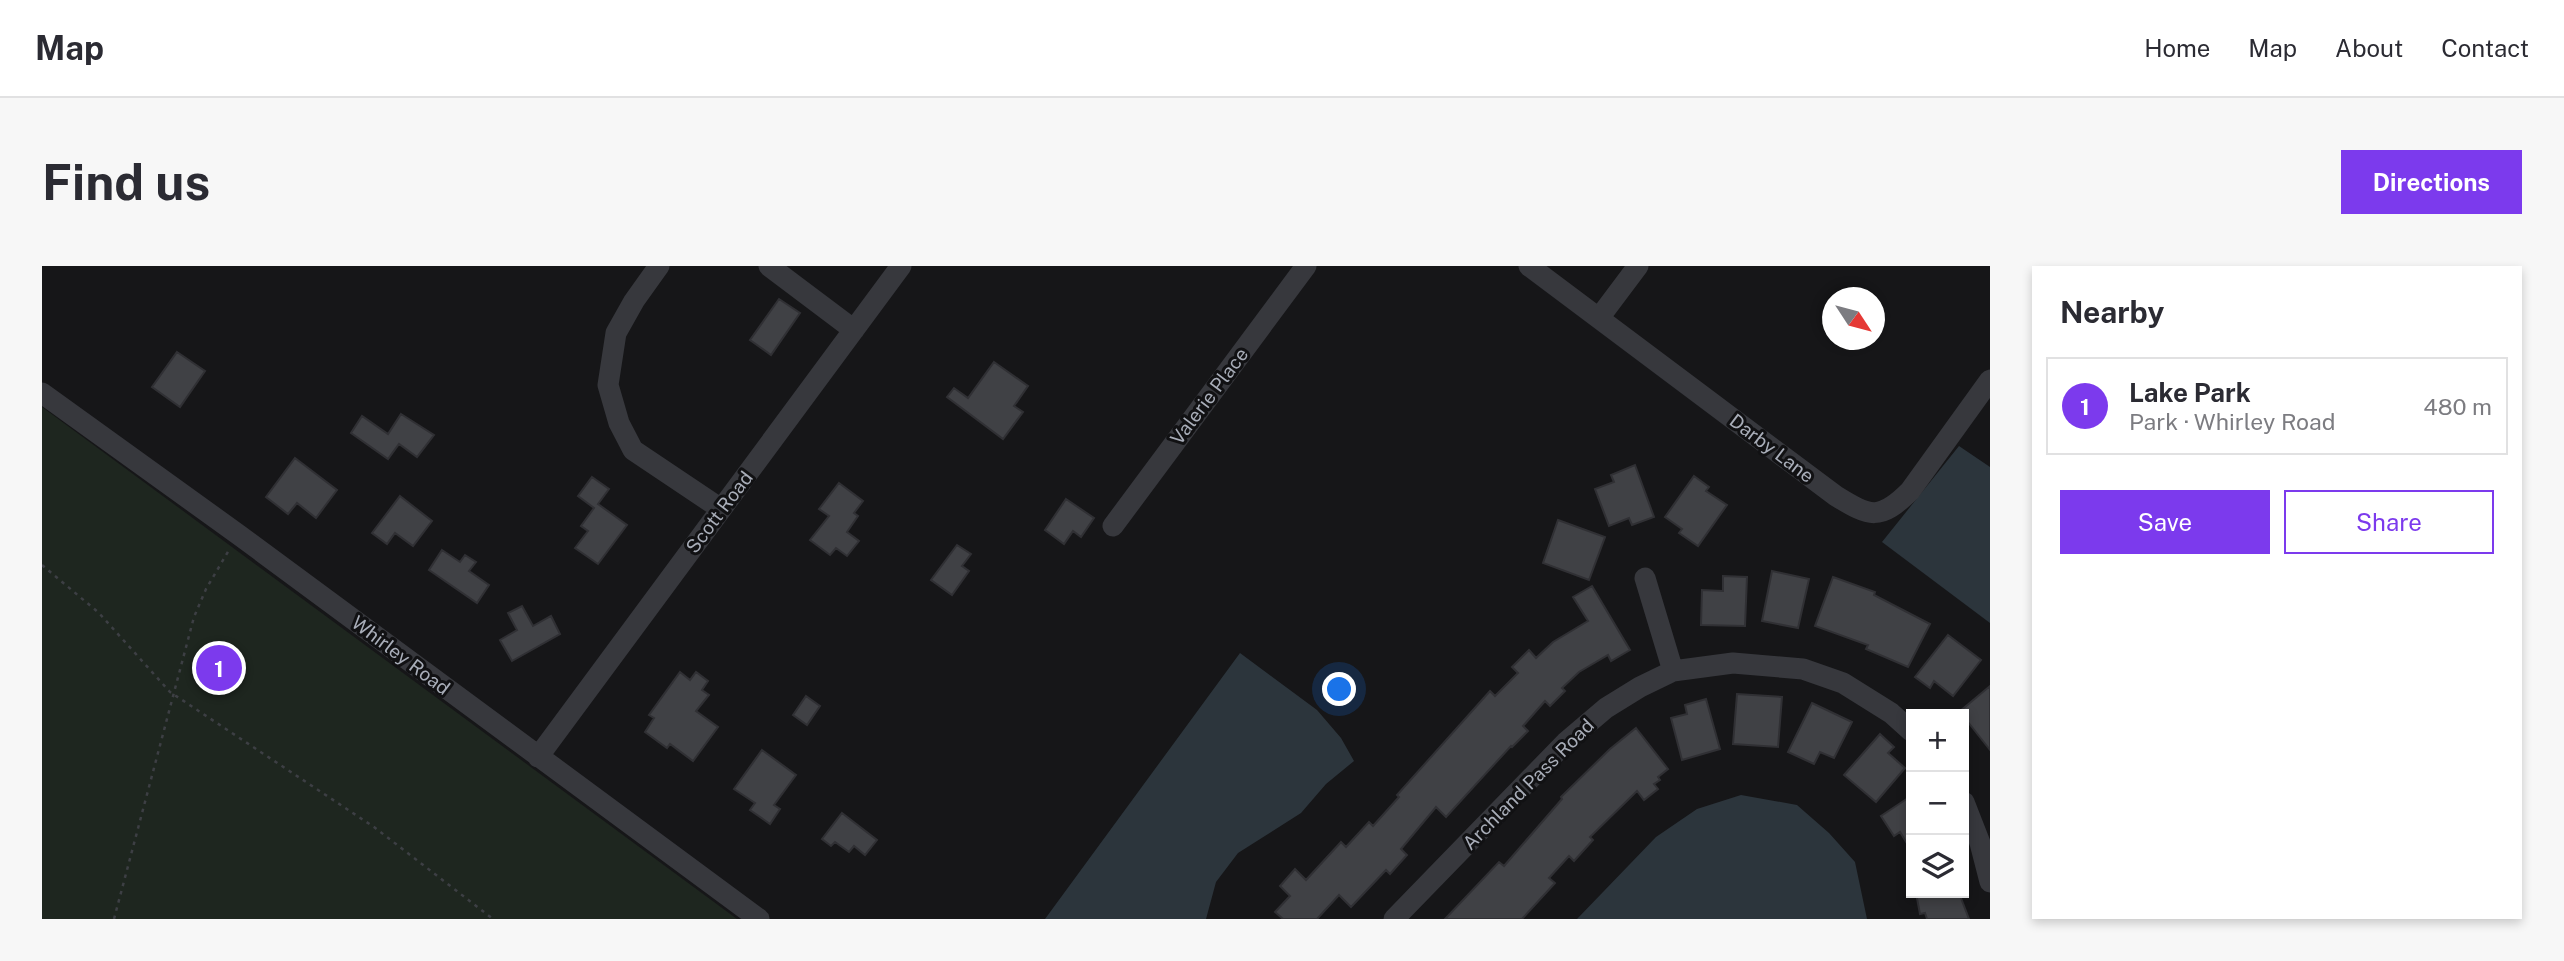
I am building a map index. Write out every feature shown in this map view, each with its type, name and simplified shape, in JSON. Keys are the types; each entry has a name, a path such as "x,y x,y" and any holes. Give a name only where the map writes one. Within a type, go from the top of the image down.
{"street":[{"path":"659,266 634,301 616,333 608,385 619,423 633,450 721,509"},
{"path":"769,266 854,330"},
{"name":"Scott Road","path":"538,757 901,266"},
{"name":"Valerie Place","path":"1113,526 1306,266"},
{"name":"Darby Lane","path":"1529,266 1836,496 1861,511 1877,513 1895,506 1910,491 1990,380"},
{"path":"1599,318 1637,266"},
{"name":"Whirley Road","path":"42,393 759,919"},
{"path":"1645,578 1673,671"},
{"name":"Archland Pass Road","path":"1394,919 1566,742 1606,708 1673,671 1733,663 1803,669 1843,683 1891,713 1906,726"},
{"path":"1969,815 1990,882"}],"path":[{"path":"114,919 194,617 205,589 239,535"},
{"path":"42,565 99,613 174,694 374,827 493,919"}],"shaded area":[{"path":"42,407 737,919 42,919"},
{"path":"1959,446 1990,467 1990,623 1882,542"},
{"path":"1240,653 1317,710 1341,738 1354,761 1326,784 1301,813 1238,853 1216,882 1206,919 1045,919"},
{"path":"1741,795 1797,805 1829,833 1855,862 1867,919 1577,919 1656,837 1697,809"}],"building":[{"path":"779,299 800,313 771,355 750,340"},
{"path":"177,352 205,371 180,407 152,387"},
{"path":"994,362 1028,386 1014,406 1023,412 1003,439 947,397 954,388 968,398"},
{"path":"401,414 434,435 417,457 399,444 388,459 351,433 362,416 388,434"},
{"path":"295,458 337,490 316,518 297,503 288,514 266,497"},
{"path":"1635,465 1654,517 1632,525 1629,518 1609,526 1595,489 1614,482 1611,475"},
{"path":"1694,476 1709,487 1706,491 1727,505 1698,546 1679,533 1682,529 1665,517"},
{"path":"592,477 609,489 598,504 627,525 598,564 575,548 588,531 581,526 594,508 578,496"},
{"path":"839,483 863,501 854,513 858,516 847,532 859,541 847,556 836,548 830,555 810,540 829,516 819,509"},
{"path":"400,496 432,521 413,546 395,533 387,544 372,533"},
{"path":"1066,499 1094,518 1081,537 1073,531 1064,544 1045,530"},
{"path":"1558,520 1605,537 1589,580 1543,563"},
{"path":"957,545 971,554 962,566 969,571 952,595 931,580"},
{"path":"442,550 460,562 465,555 476,562 469,571 489,585 477,603 429,570"},
{"path":"1772,571 1809,579 1798,628 1762,621"},
{"path":"1723,576 1747,577 1745,626 1701,625 1702,590 1723,591"},
{"path":"1833,577 1875,592 1874,595 1930,624 1908,667 1866,649 1868,645 1815,626"},
{"path":"1592,586 1630,650 1611,661 1608,655 1579,672 1562,688 1565,691 1550,706 1545,701 1523,726 1528,731 1446,817 1436,807 1401,849 1407,855 1390,874 1386,870 1351,907 1339,895 1317,919 1283,919 1275,912 1290,896 1280,886 1295,869 1306,880 1341,842 1346,847 1369,822 1373,826 1399,797 1397,795 1490,691 1495,696 1518,673 1512,667 1529,650 1536,658 1553,642 1588,621 1573,597"},
{"path":"522,606 533,626 551,616 560,634 512,661 500,640 517,630 508,613"},
{"path":"1948,635 1981,660 1953,696 1934,681 1930,688 1915,677"},
{"path":"680,672 690,680 696,672 708,681 702,690 709,695 696,711 718,727 693,761 670,744 667,748 645,732 654,718 649,715"},
{"path":"1990,686 1990,750 1969,723 1969,709 1963,709"},
{"path":"1737,694 1782,697 1778,747 1733,744"},
{"path":"806,696 820,706 807,725 793,715"},
{"path":"1706,699 1720,749 1682,760 1671,718 1687,714 1685,705"},
{"path":"1812,703 1852,722 1834,758 1820,752 1814,764 1788,752"},
{"path":"1636,728 1668,769 1654,784 1658,789 1644,800 1637,791 1590,837 1593,840 1574,861 1569,856 1549,878 1555,883 1522,919 1445,919 1499,862 1504,866 1561,797 1610,749"},
{"path":"1880,734 1894,747 1888,753 1905,768 1876,802 1844,775"},
{"path":"762,750 796,775 774,805 780,809 770,824 750,810 755,803 734,789"},
{"path":"1906,799 1906,842 1900,832 1894,836 1881,816"},
{"path":"842,813 877,840 865,855 854,846 849,852 835,842 831,846 822,839"},
{"path":"1917,898 1961,898 1969,919 1927,919 1925,913 1920,914"}],"place":[{"name":"Lake Park","path":"219,668"}]}
